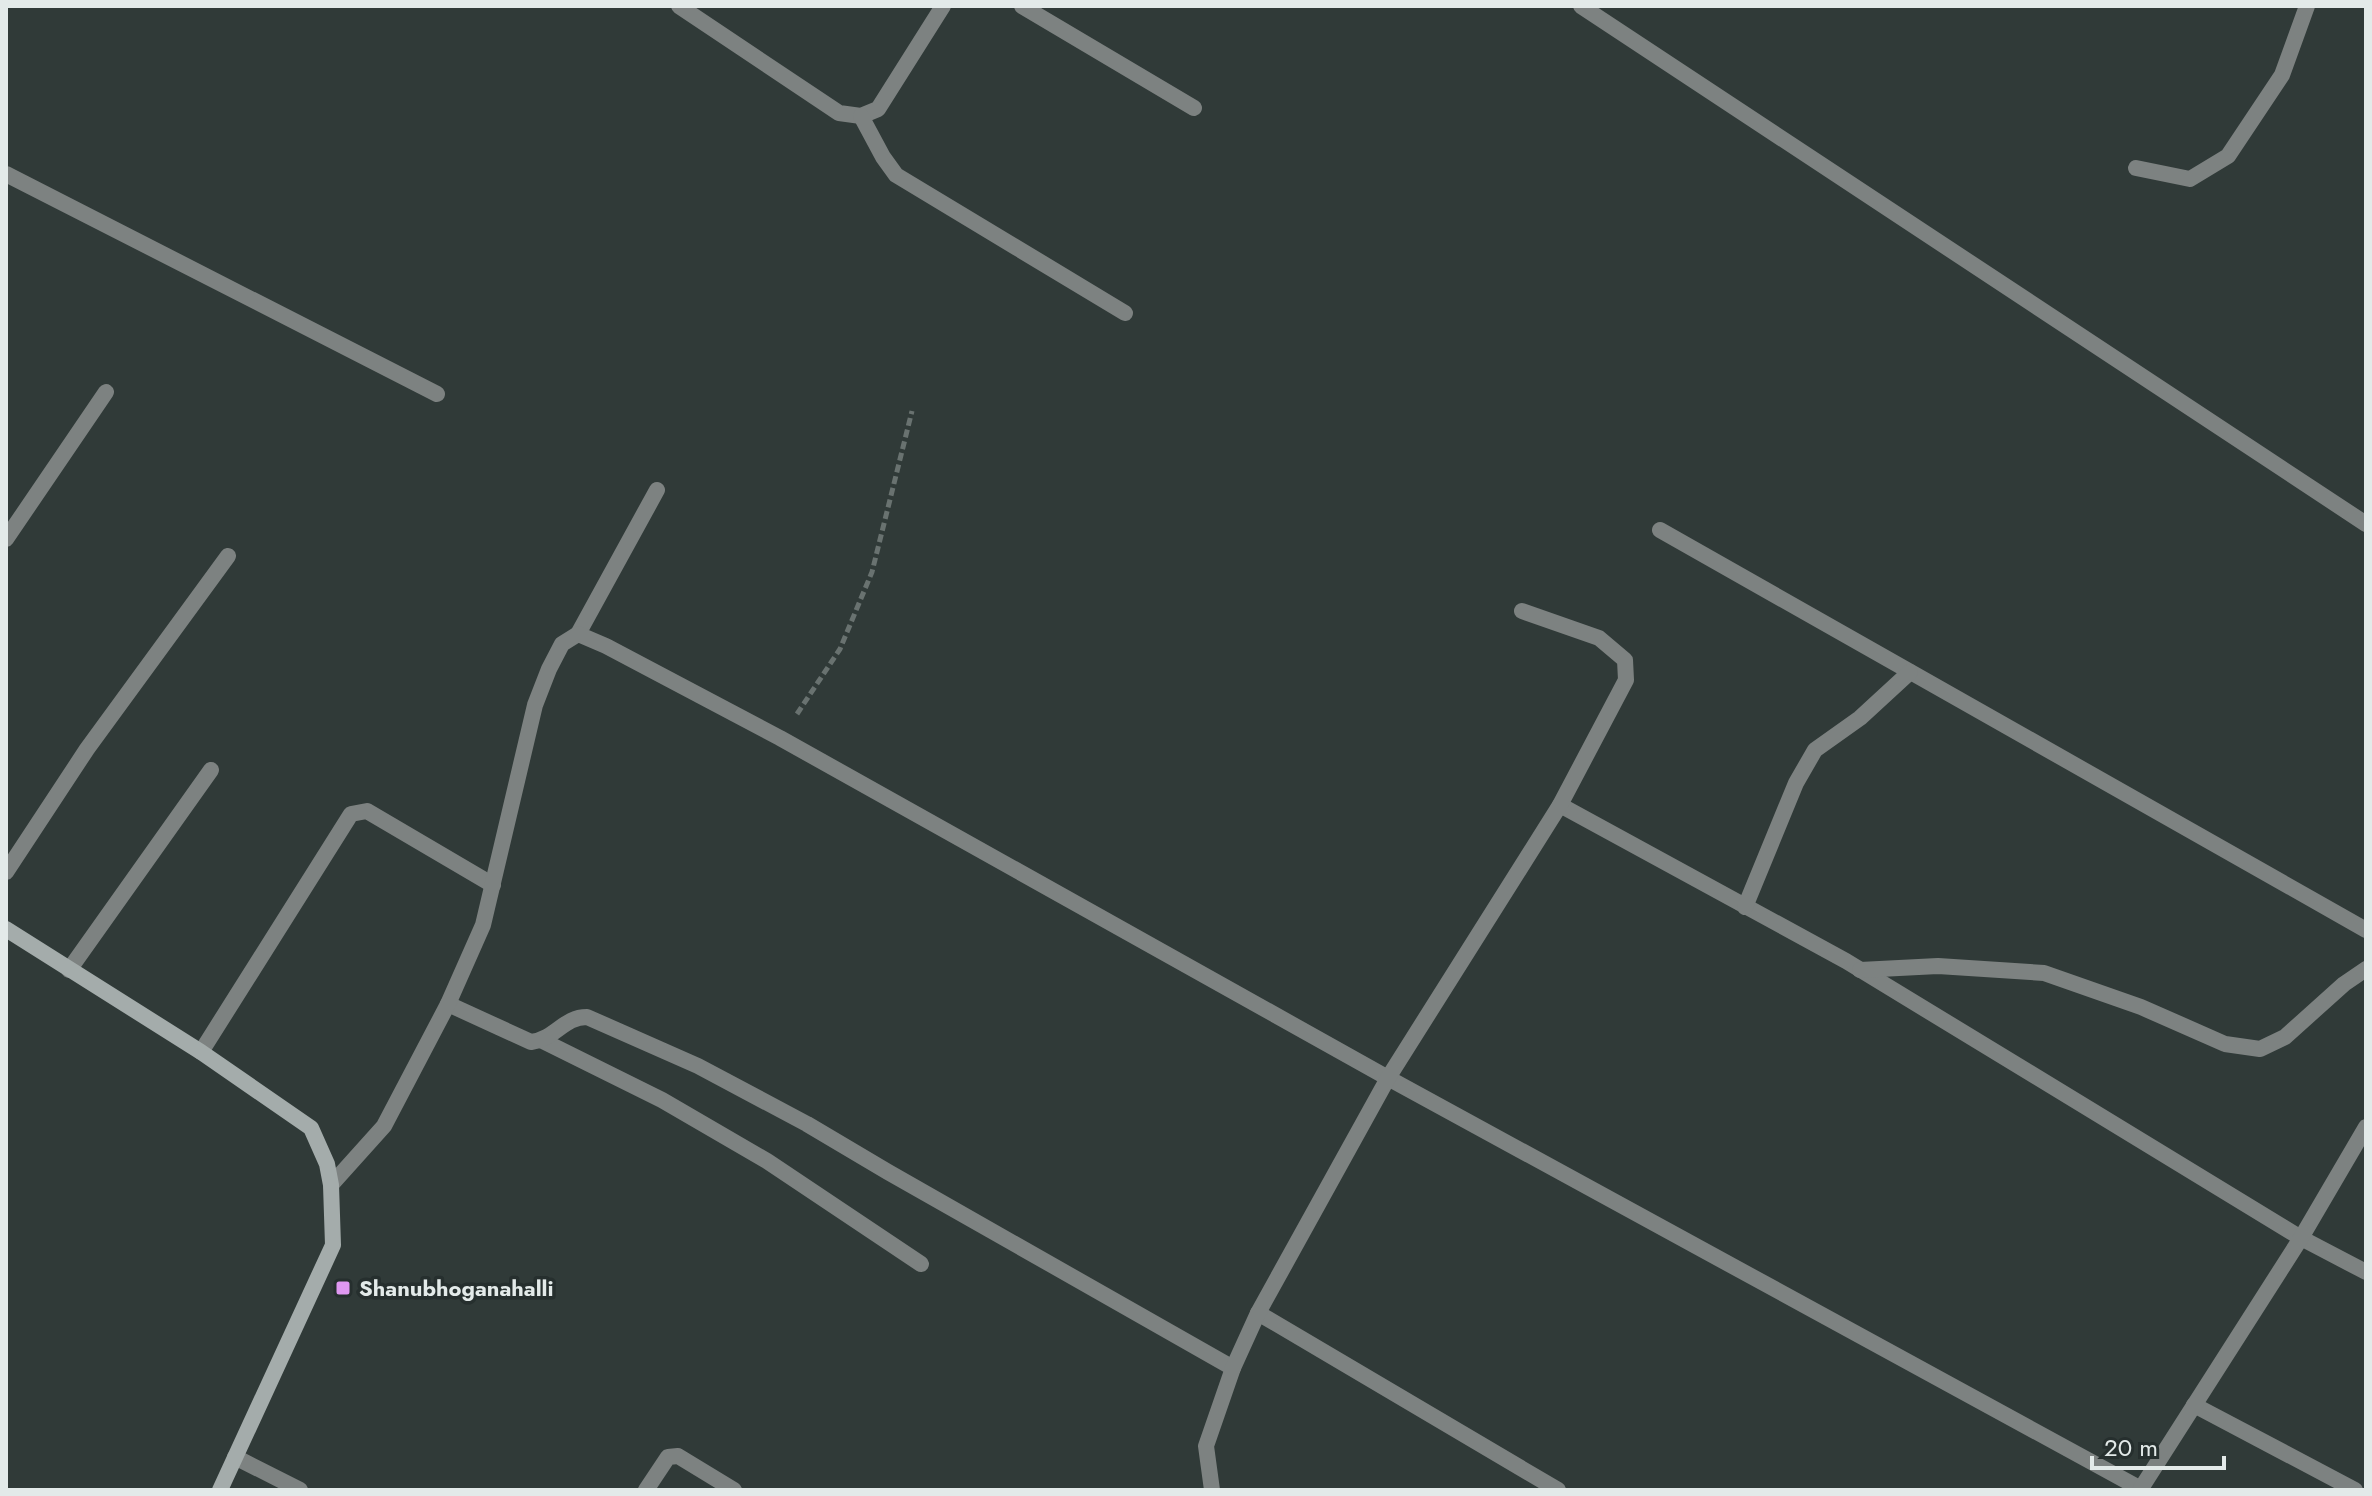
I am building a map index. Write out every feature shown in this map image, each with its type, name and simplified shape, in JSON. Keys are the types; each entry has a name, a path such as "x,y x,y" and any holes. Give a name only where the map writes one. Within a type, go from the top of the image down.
{"street":[{"path":"679,6 839,113 861,116 878,109 943,6"},
{"path":"1022,6 1194,108"},
{"path":"1581,6 2366,524"},
{"path":"2136,168 2190,179 2228,156 2282,75 2307,6"},
{"path":"861,116 896,175 1125,313"},
{"path":"6,174 437,394"},
{"path":"6,539 106,392"},
{"path":"331,1185 384,1126 448,1004 483,925 535,705 549,669 562,644 578,634 657,490"},
{"path":"1660,530 2366,930"},
{"path":"6,872 87,749 228,556"},
{"path":"1212,1490 1206,1446 1233,1368 1258,1313 1388,1078 1560,805 1626,680 1625,660 1599,638 1522,611"},
{"path":"578,634 780,738 1388,1078 2140,1489 2301,1238 2366,1127"},
{"path":"1745,907 1796,783 1815,750 1860,718 1910,672"},
{"path":"69,970 211,770"},
{"path":"1560,805 1860,970 2301,1238 2366,1272"},
{"path":"201,1052 351,814 367,811 493,885"},
{"path":"6,929 201,1052 311,1128 327,1164 331,1185 333,1245 220,1490"},
{"path":"1860,970 1938,966 2044,973 2141,1007 2225,1044 2260,1049 2285,1037 2344,984 2366,969"},
{"path":"448,1004 531,1042 551,1036 572,1019 587,1017 698,1066 807,1124 1233,1368"},
{"path":"541,1040 662,1100 767,1161 921,1264"},
{"path":"1258,1313 1558,1490"},
{"path":"2194,1405 2355,1490"},
{"path":"646,1490 668,1457 678,1456 734,1490"},
{"path":"235,1457 300,1490"}],"path":[{"path":"780,738 840,649 872,572 912,411"}],"place":[{"name":"Shanubhoganahalli","path":"343,1288"}]}
